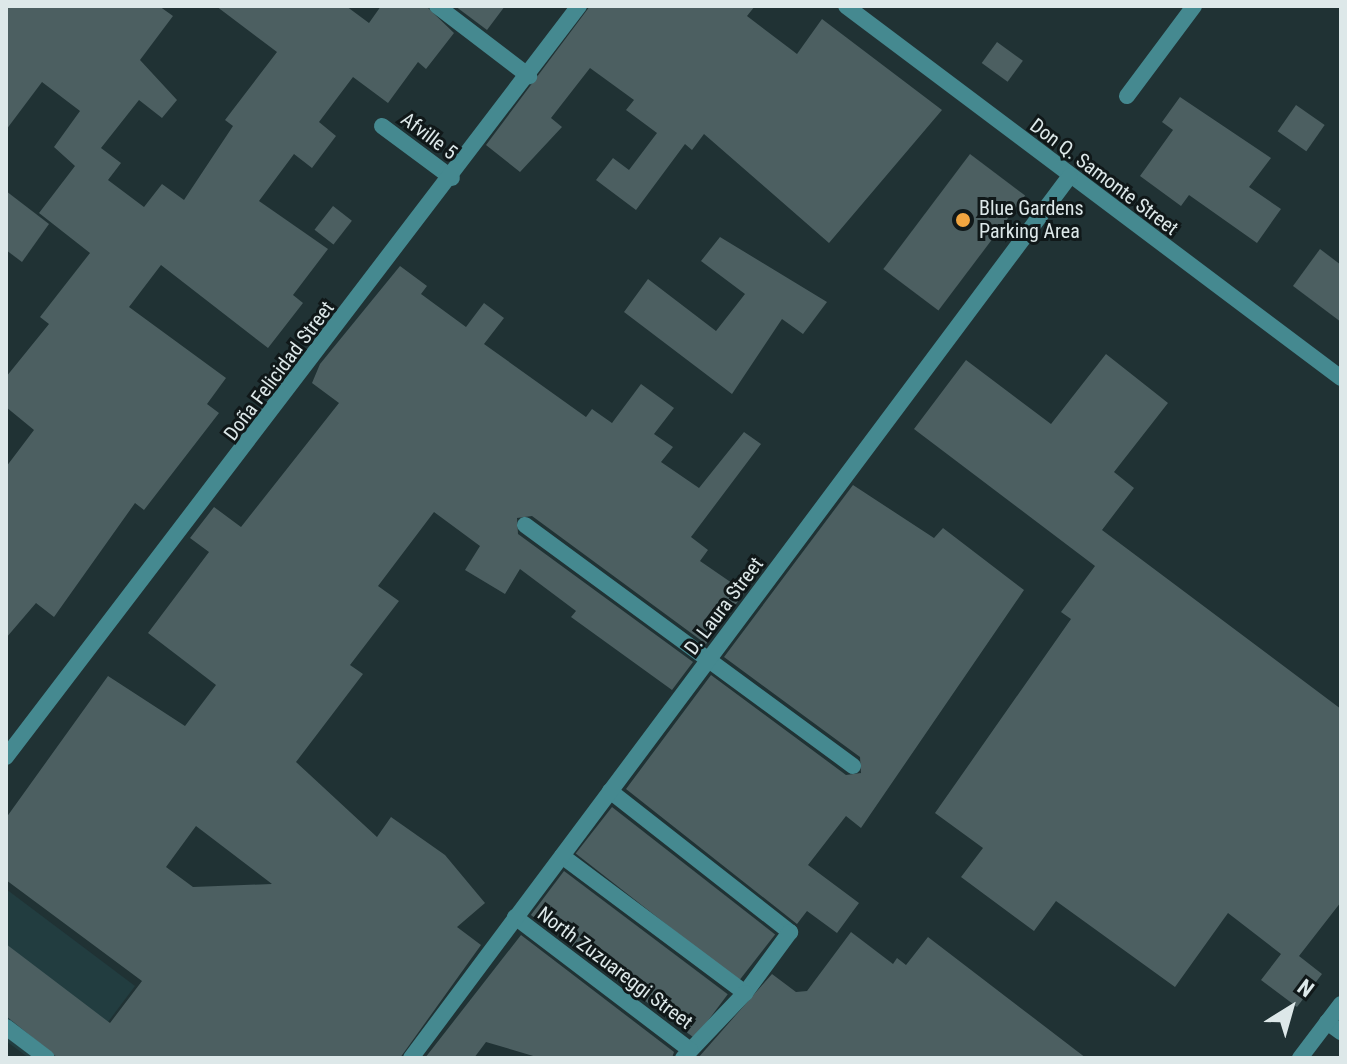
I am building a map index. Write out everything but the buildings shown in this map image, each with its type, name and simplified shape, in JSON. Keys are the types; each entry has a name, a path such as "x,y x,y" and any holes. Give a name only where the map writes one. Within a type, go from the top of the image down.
{"street":[{"path":"437,6 529,76"},
{"name":"Doña Felicidad Street","path":"6,757 452,178 579,6"},
{"name":"Don Q. Samonte Street","path":"846,6 1069,177 1341,378"},
{"path":"1127,96 1194,6"},
{"name":"Afville 5","path":"382,126 452,178"},
{"name":"D. Laura Street","path":"411,1058 1069,177"},
{"path":"525,525 853,766"},
{"path":"610,791 790,932 745,993 686,1054"},
{"path":"562,856 745,993"},
{"name":"North Zuzuareggi Street","path":"515,917 686,1054"},
{"path":"1300,1058 1334,1027 1341,1004"},
{"path":"6,1027 47,1058"}],"shaded area":[{"path":"6,889 135,986 81,1058 29,1058 6,1041"}],"place":[{"name":"Blue Gardens Parking Area","path":"963,220"}]}
